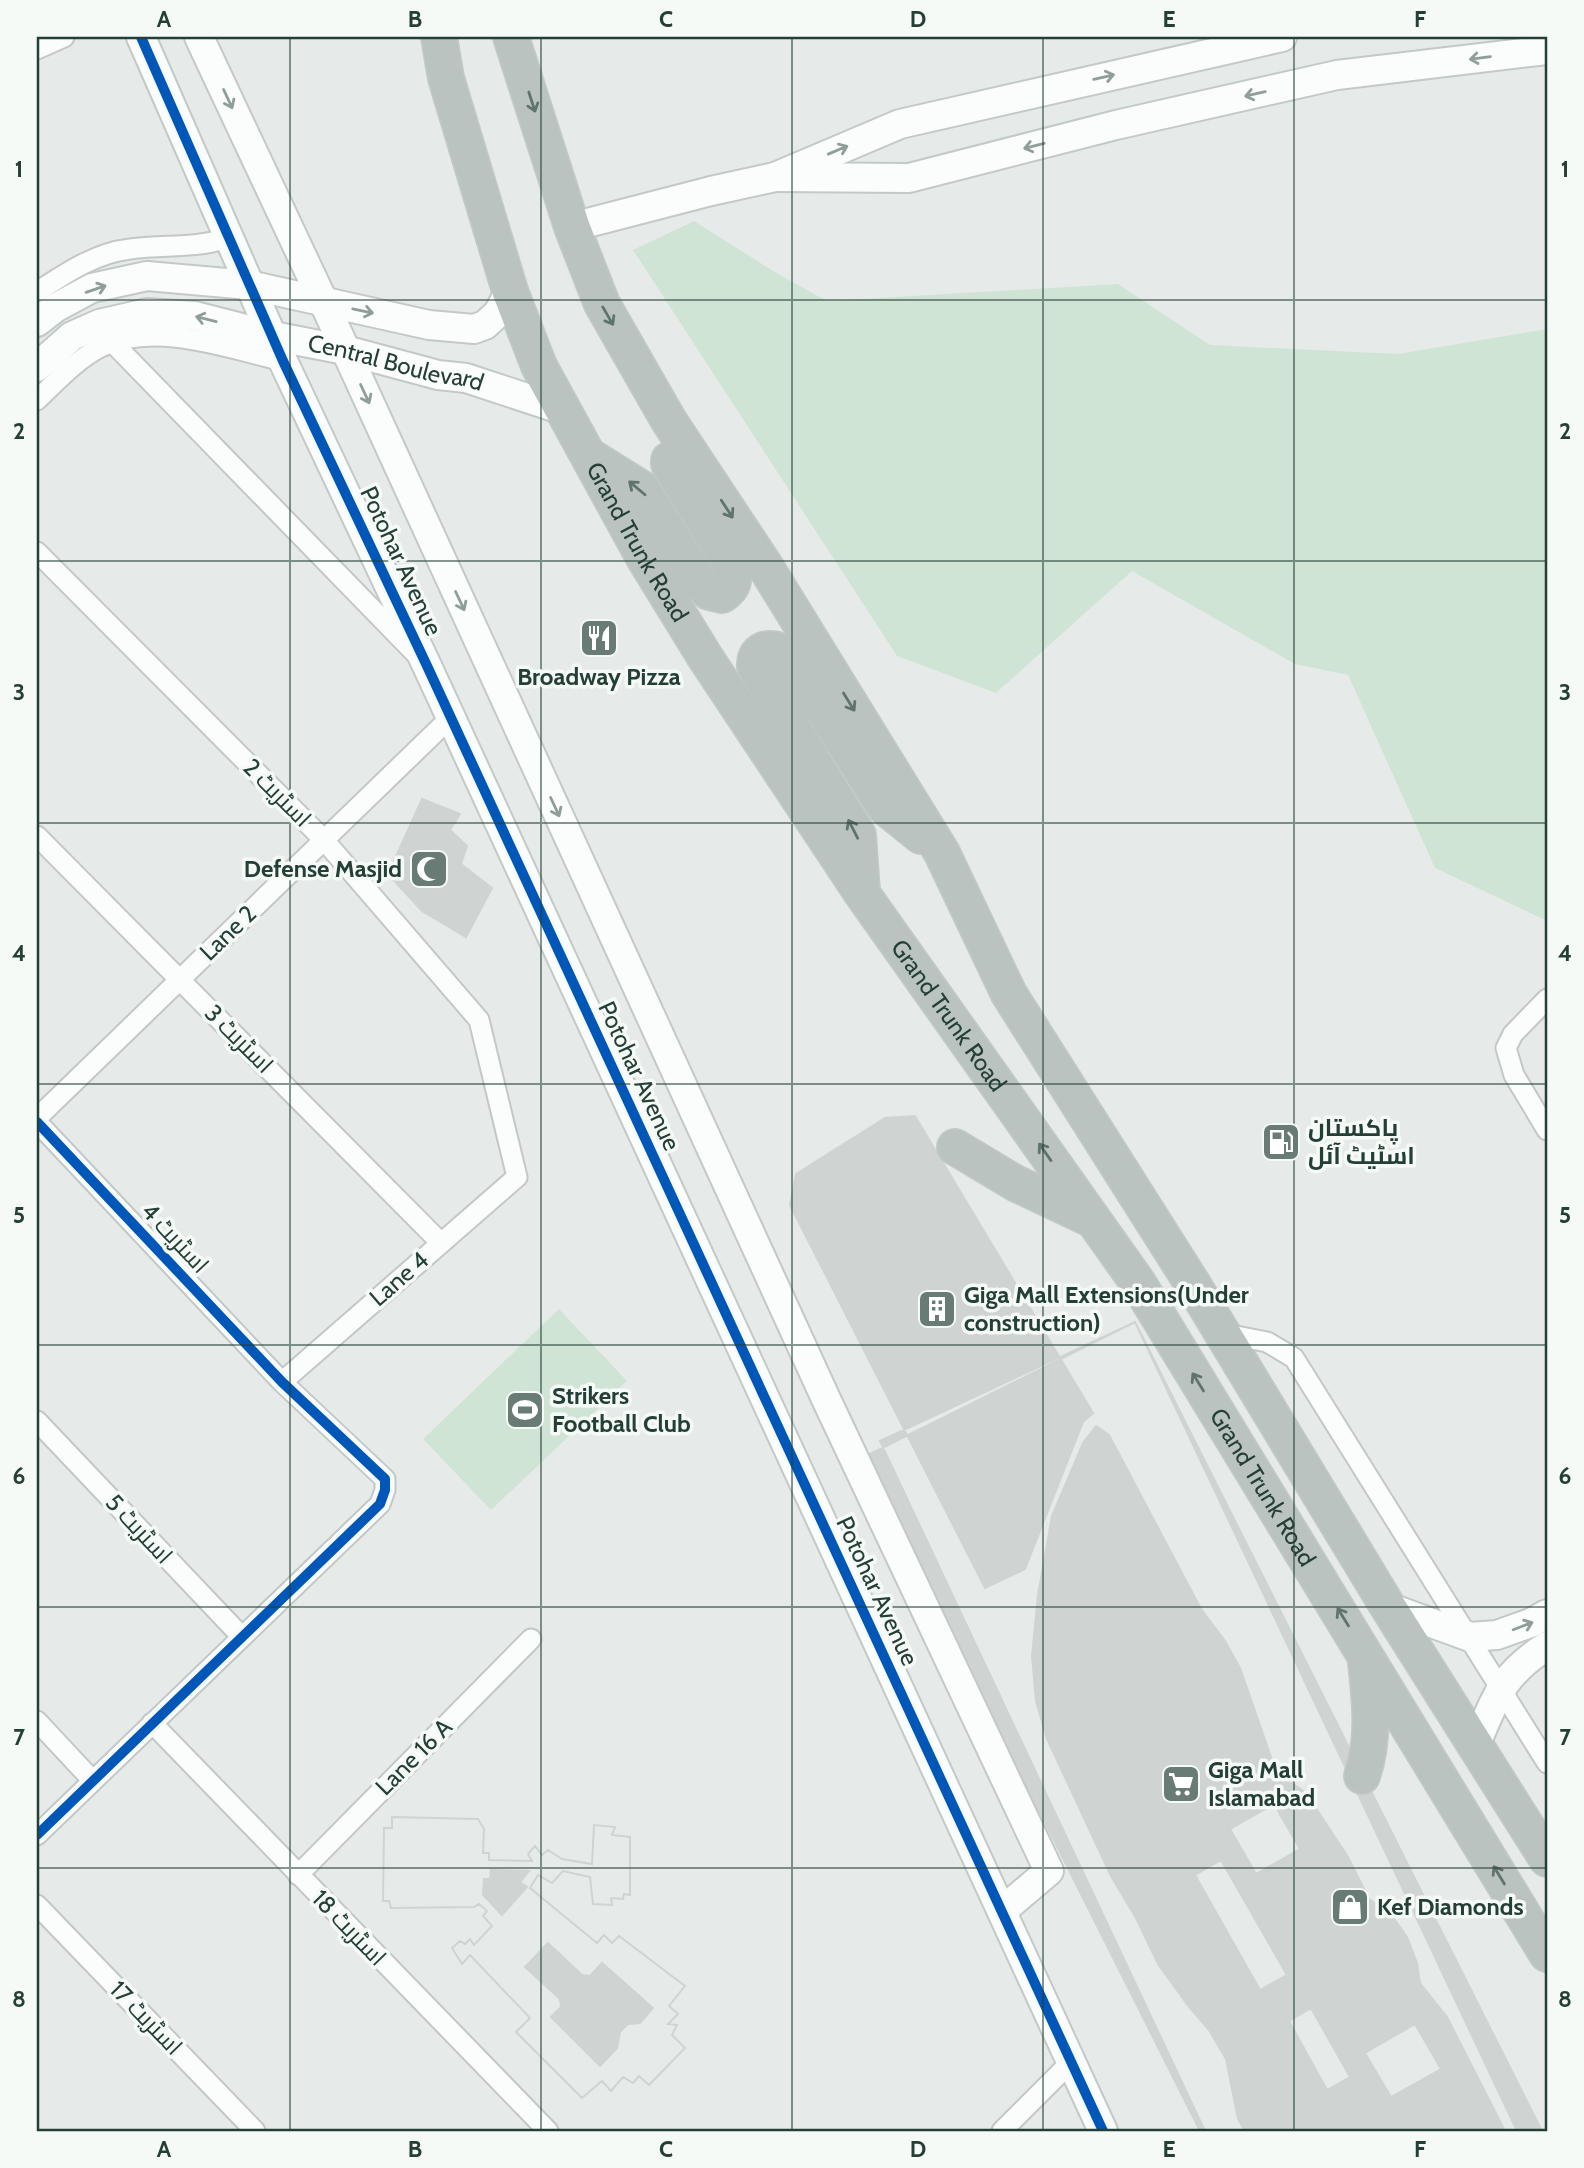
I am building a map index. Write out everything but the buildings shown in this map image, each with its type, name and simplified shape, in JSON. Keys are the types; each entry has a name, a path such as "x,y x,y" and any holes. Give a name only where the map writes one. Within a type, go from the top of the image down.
{"highway":[{"name":"Grand Trunk Road","path":"439,37 446,78 510,291 539,366 560,409 643,556 705,657 863,895 1138,1283 1547,1954"},
{"name":"Grand Trunk Road","path":"511,37 572,227 601,304 669,421 765,566 942,853 1009,994 1192,1283 1388,1607 1547,1859"},
{"path":"586,454 642,489 700,583 709,592 722,595 730,590 735,578 732,567 669,464 669,421"},
{"path":"863,895 858,835 755,667 759,652 769,647 788,655 884,807 942,853"},
{"path":"955,1147 1014,1183 1092,1220"},
{"path":"1362,1776 1368,1760 1371,1706 1365,1654"}],"street":[{"path":"37,49 64,37"},
{"name":"Potohar Avenue","path":"141,37 278,349 428,668 1103,2131"},
{"name":"Potohar Avenue","path":"199,37 324,303 827,1399 1049,1871 1002,1911"},
{"path":"572,227 775,177 900,124 1282,37"},
{"path":"775,177 909,178 1116,125 1337,75 1547,50"},
{"path":"37,292 63,274 111,252 204,246 228,238"},
{"name":"Central Boulevard","path":"37,322 55,308 92,288 147,276 249,285 429,325 474,329 485,325 498,313 510,291"},
{"name":"Central Boulevard","path":"37,367 72,336 99,324 147,313 195,316 278,349 345,350 438,375 466,378 560,409"},
{"path":"37,400 99,348 138,337 173,336 278,349"},
{"path":"113,343 428,668"},
{"name":"اسٹریٹ 2","path":"37,552 324,839 480,1020 517,1177"},
{"name":"Lane 2","path":"37,1120 450,718"},
{"name":"اسٹریٹ 3","path":"37,836 440,1243"},
{"path":"1545,1123 1514,1075 1506,1048 1513,1034 1547,999"},
{"name":"اسٹریٹ 4","path":"37,1120 282,1382 385,1479 386,1490 380,1504 37,1835"},
{"name":"Lane 4","path":"282,1382 517,1177"},
{"path":"1221,1332 1266,1342 1294,1358 1547,1763"},
{"name":"اسٹریٹ 5","path":"37,1421 242,1637"},
{"path":"1388,1607 1470,1637 1497,1636 1547,1614"},
{"name":"Lane 16 A","path":"298,1875 531,1639"},
{"path":"1475,1746 1501,1688 1524,1661 1547,1646"},
{"path":"37,1721 93,1781"},
{"name":"اسٹریٹ 18","path":"152,1723 548,2131"},
{"name":"اسٹریٹ 17","path":"37,1905 256,2131"},
{"path":"1002,2131 1072,2061"}],"green space":[{"path":"694,221 778,274 827,301 1118,284 1210,345 1398,354 1547,329 1547,919 1435,868 1348,675 1295,664 1132,571 996,693 897,656 633,250"},
{"name":"Strikers Football Club","path":"559,1309 627,1381 491,1510 423,1439"}],"cycle path":[{"path":"141,37 283,361 428,668 1103,2131"},
{"path":"37,1122 282,1382 385,1479 385,1490 380,1504 37,1835"}],"place":[{"name":"Broadway Pizza","path":"599,638"},
{"name":"Defense Masjid","path":"429,869"},
{"name":"پاکستان اسٹیٹ آئل","path":"1281,1142"},
{"name":"Giga Mall Extensions(Under construction)","path":"937,1309"},
{"name":"Strikers Football Club","path":"525,1410"},
{"name":"Giga Mall Islamabad","path":"1181,1784"},
{"name":"Kef Diamonds","path":"1350,1907"}]}
